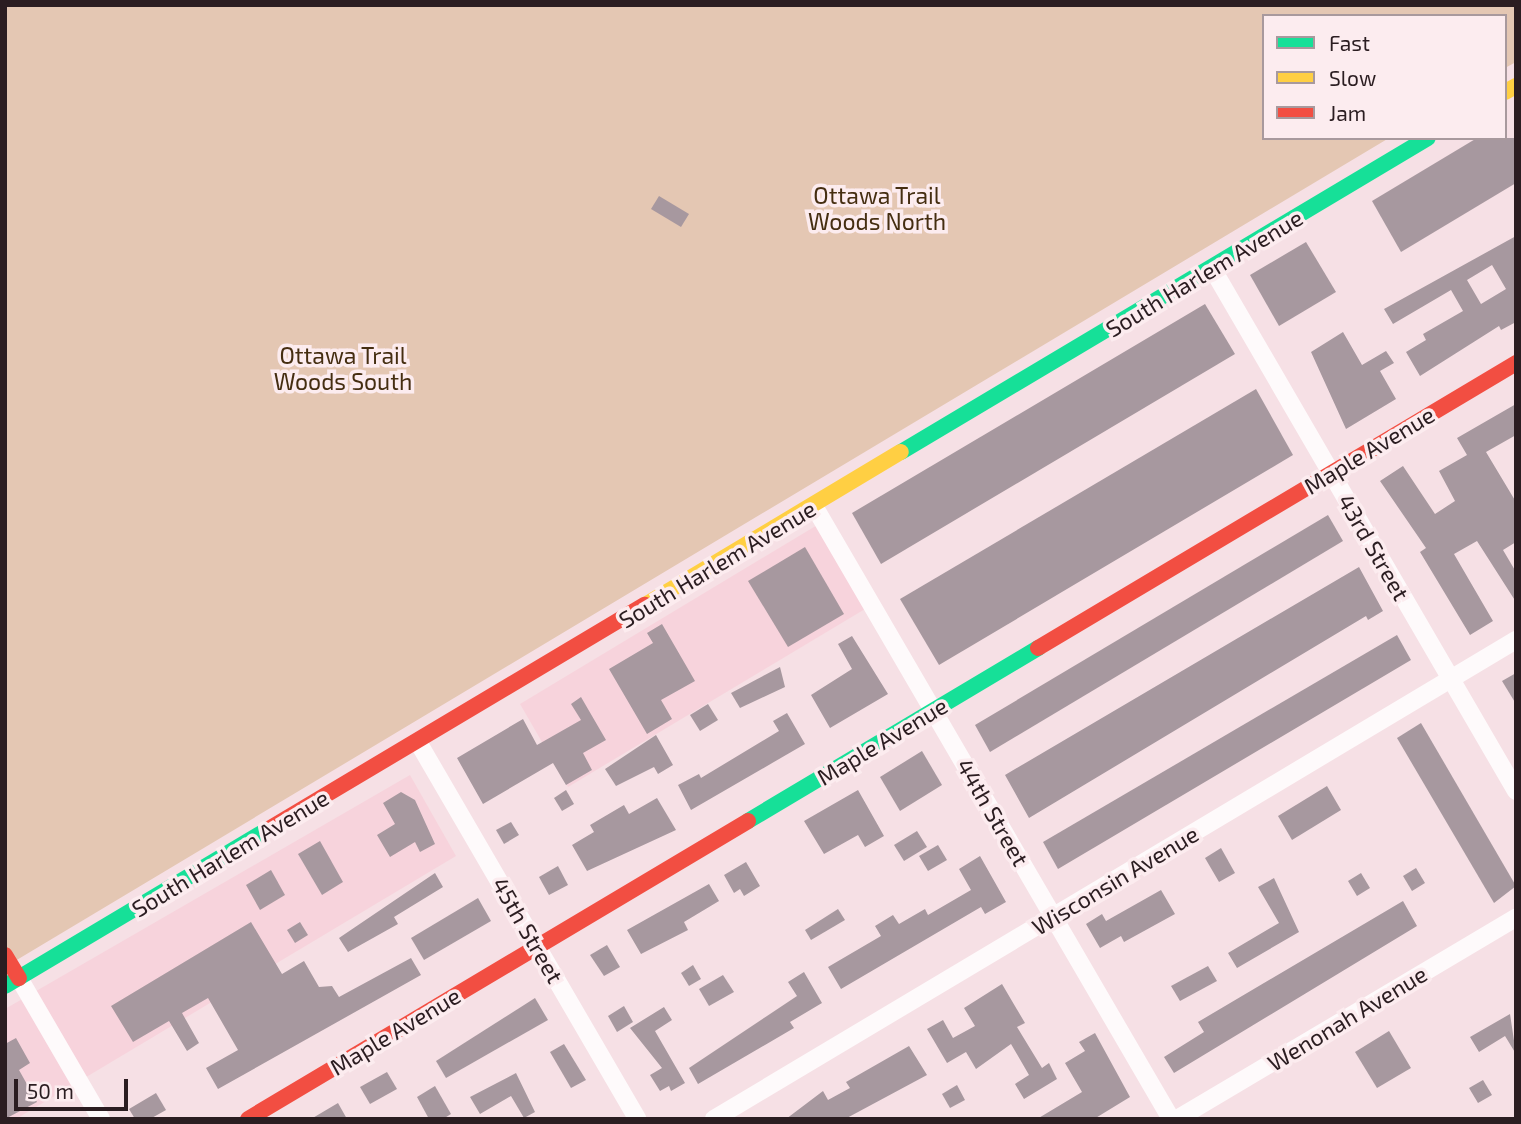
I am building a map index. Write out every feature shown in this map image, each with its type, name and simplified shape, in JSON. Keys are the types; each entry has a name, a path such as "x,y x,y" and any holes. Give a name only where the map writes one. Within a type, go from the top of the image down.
{"main road":[{"name":"South Harlem Avenue","path":"12,982 1425,140"},
{"name":"Maple Avenue","path":"248,1119 1516,362"},
{"path":"5,956 12,982"}],"street":[{"name":"43rd Street","path":"1212,268 1516,791"},
{"name":"44th Street","path":"814,506 1171,1119"},
{"name":"Wisconsin Avenue","path":"714,1119 1516,640"},
{"name":"45th Street","path":"418,742 637,1119"},
{"name":"Wenonah Avenue","path":"1177,1119 1516,918"},
{"path":"12,982 101,1119"}],"shaded area":[{"path":"819,524 865,609 568,787 520,704"},
{"path":"410,775 456,856 16,1119 5,1119 5,1009"}],"green space":[{"name":"Ottawa Trail Woods South","path":"5,5 1516,5 1516,62 1507,67 1507,14 1262,14 1262,140 1386,140 5,967"}],"building":[{"path":"1516,138 1516,183 1401,252 1372,201 1474,140"},
{"path":"659,196 689,214 681,227 651,209"},
{"path":"1516,236 1516,322 1501,330 1499,326 1420,376 1406,352 1426,340 1423,334 1463,311 1451,290 1393,324 1384,309","holes":["1492,265 1506,289 1481,304 1467,280"]},
{"path":"1306,242 1336,292 1279,326 1250,275"},
{"path":"1205,304 1235,354 881,564 852,513"},
{"path":"1343,332 1362,365 1386,351 1394,363 1380,371 1396,399 1346,429 1311,352"},
{"path":"1256,389 1293,455 939,665 900,599"},
{"path":"1516,404 1516,435 1486,452 1516,502 1516,542 1503,550 1516,572 1516,602 1477,541 1454,554 1493,621 1470,635 1420,552 1426,548 1380,481 1403,466 1435,514 1455,501 1439,471 1467,455 1457,438"},
{"path":"1328,515 1343,541 990,752 975,725"},
{"path":"805,547 844,614 788,647 748,581"},
{"path":"1359,567 1383,611 1368,620 1366,616 1029,818 1005,775"},
{"path":"662,624 695,681 661,700 672,719 647,734 609,669 653,643 647,633"},
{"path":"1397,635 1411,660 1058,869 1043,842"},
{"path":"852,636 888,694 830,728 811,695 852,669 838,644"},
{"path":"780,667 785,687 740,708 731,693"},
{"path":"1516,673 1516,704 1502,681"},
{"path":"581,697 606,740 583,753 592,770 566,785 553,763 483,804 457,758 523,719 537,745 581,720 571,704"},
{"path":"708,704 718,720 700,731 690,715"},
{"path":"787,713 805,744 691,810 678,785 699,774 701,778 779,731 773,721"},
{"path":"1421,723 1516,886 1494,903 1397,738"},
{"path":"656,735 673,765 658,774 654,767 616,786 605,769"},
{"path":"922,751 942,785 900,811 880,777"},
{"path":"1327,786 1341,810 1292,840 1278,816"},
{"path":"566,790 574,804 562,811 554,798"},
{"path":"858,790 884,836 865,847 858,835 824,854 804,821"},
{"path":"401,792 415,800 435,844 420,852 415,842 390,857 377,835 395,824 383,803"},
{"path":"657,798 676,830 587,871 572,845 594,832 590,825 624,805 629,814"},
{"path":"511,822 519,835 504,844 496,830"},
{"path":"917,831 927,847 904,861 894,845"},
{"path":"320,841 343,882 322,895 298,854"},
{"path":"938,845 947,860 928,871 919,856"},
{"path":"1221,848 1235,873 1219,882 1205,858"},
{"path":"980,856 1006,902 985,914 981,907 841,989 828,967 881,936 875,926 893,915 899,924 925,909 928,915 971,890 959,869"},
{"path":"746,862 760,886 744,896 740,889 734,893 724,875"},
{"path":"558,866 568,885 549,895 539,877"},
{"path":"1416,868 1425,883 1412,891 1403,876"},
{"path":"271,870 285,895 260,910 246,885"},
{"path":"435,873 443,887 394,917 398,924 348,952 339,938"},
{"path":"1361,873 1370,888 1357,896 1348,881"},
{"path":"1274,878 1299,932 1237,968 1228,953 1279,923 1258,887"},
{"path":"709,884 719,901 684,922 688,930 641,954 627,930"},
{"path":"1161,890 1175,914 1124,942 1121,936 1100,948 1086,924 1102,914 1106,921"},
{"path":"478,898 491,921 424,960 411,938"},
{"path":"1403,901 1417,926 1174,1073 1164,1057 1204,1032 1198,1022"},
{"path":"838,909 845,920 811,940 805,930"},
{"path":"251,922 282,974 304,961 319,987 332,986 339,997 411,958 421,975 218,1089 206,1068 238,1050 208,998 182,1013 199,1043 187,1051 169,1021 133,1042 111,1006"},
{"path":"300,922 308,935 295,943 287,930"},
{"path":"607,945 620,967 604,976 590,955"},
{"path":"693,965 701,979 689,986 681,973"},
{"path":"1208,966 1217,981 1180,1001 1171,986"},
{"path":"804,972 822,1003 790,1022 794,1028 698,1084 689,1068 797,996 788,982"},
{"path":"723,975 734,992 709,1006 699,989"},
{"path":"1002,984 1025,1023 1017,1027 1042,1068 1049,1063 1057,1079 1024,1099 1015,1084 1029,1075 1011,1044 976,1069 966,1052 947,1063 927,1029 943,1020 953,1038 975,1026 964,1008"},
{"path":"535,998 548,1020 446,1078 436,1061"},
{"path":"624,1006 633,1022 617,1032 608,1016"},
{"path":"664,1007 672,1020 655,1031 685,1083 671,1091 669,1086 660,1091 650,1075 662,1068 630,1028"},
{"path":"1510,1014 1516,1054 1505,1036 1479,1052 1470,1037"},
{"path":"1389,1031 1411,1068 1377,1088 1355,1052"},
{"path":"1095,1033 1130,1097 1094,1119 1037,1119 1082,1092 1065,1063 1085,1051 1079,1042"},
{"path":"16,1038 30,1063 19,1070 37,1102 5,1119 5,1044"},
{"path":"564,1044 586,1080 571,1088 550,1052"},
{"path":"909,1046 927,1075 845,1119 786,1119 823,1091 828,1100 850,1088 846,1082"},
{"path":"387,1072 397,1089 370,1104 360,1087"},
{"path":"516,1073 535,1112 524,1118 511,1096 480,1114 470,1097"},
{"path":"1483,1080 1492,1095 1478,1103 1469,1088"},
{"path":"957,1085 965,1100 950,1108 942,1094"},
{"path":"435,1086 451,1114 443,1119 429,1119 417,1097"},
{"path":"156,1093 166,1110 150,1119 135,1119 129,1109"},
{"path":"338,1103 347,1119 311,1119"}],"traffic: fast":[{"path":"901,452 1425,140"},
{"path":"748,821 1038,648"},
{"path":"5,986 267,830"}],"traffic: slow":[{"path":"1507,91 1516,86"},
{"path":"645,605 901,452"}],"traffic: jam":[{"path":"1038,648 1516,363"},
{"path":"267,830 645,605"},
{"path":"248,1119 748,821"},
{"path":"5,955 19,978"}],"park label":[{"name":"Ottawa Trail Woods North","path":"877,208"}]}
